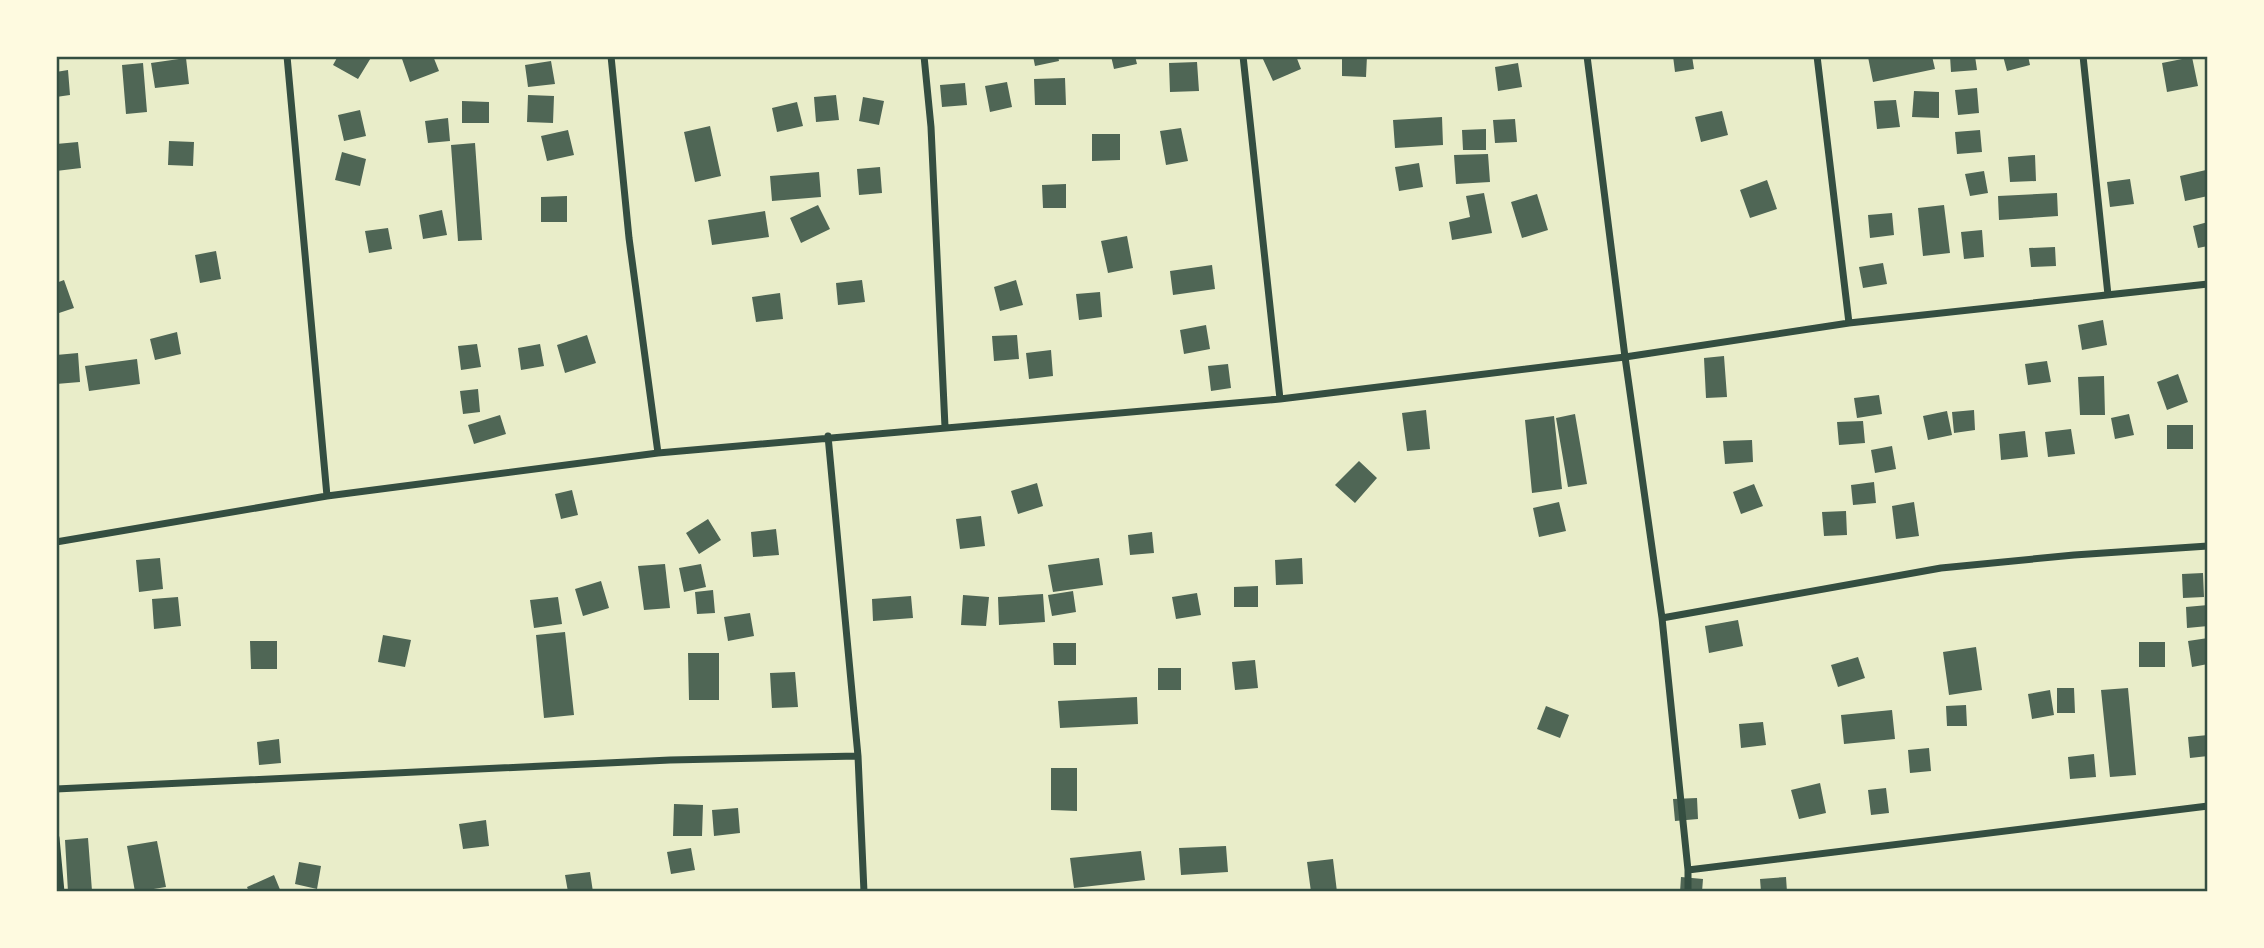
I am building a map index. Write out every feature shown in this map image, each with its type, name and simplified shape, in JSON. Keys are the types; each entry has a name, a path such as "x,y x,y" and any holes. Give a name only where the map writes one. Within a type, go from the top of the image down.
{"street":[{"path":"287,56 327,496"},
{"path":"611,56 629,238 658,453"},
{"path":"924,56 931,127 945,426"},
{"path":"1243,56 1280,399"},
{"path":"1587,56 1625,357 1662,618 1688,892"},
{"path":"1817,56 1849,323"},
{"path":"2083,56 2108,295"},
{"path":"56,542 327,496 658,453 828,436 1280,399 1625,357 1849,323 2208,284"},
{"path":"828,436 858,756 864,892"},
{"path":"1662,618 1941,569 2074,555 2208,546"},
{"path":"56,789 670,760 858,756"},
{"path":"1688,870 2208,806"},
{"path":"56,838 61,892"}],"building":[{"path":"338,56 372,56 358,79 333,65"},
{"path":"401,56 433,56 439,71 410,82"},
{"path":"1033,56 1058,56 1059,61 1035,66"},
{"path":"1111,56 1135,56 1137,64 1114,69"},
{"path":"1296,56 1301,69 1273,81 1262,57"},
{"path":"1342,56 1367,56 1366,77 1342,76"},
{"path":"1673,56 1692,56 1694,69 1675,72"},
{"path":"1932,56 1935,69 1873,82 1868,57"},
{"path":"1950,56 1975,56 1977,70 1951,72"},
{"path":"2003,56 2028,56 2030,65 2007,71"},
{"path":"2192,57 2198,86 2167,92 2162,63"},
{"path":"186,58 189,84 155,88 151,63"},
{"path":"551,61 555,84 528,87 525,65"},
{"path":"1197,62 1199,91 1170,92 1169,63"},
{"path":"143,63 147,112 126,114 122,65"},
{"path":"1518,63 1522,87 1498,91 1495,67"},
{"path":"68,70 70,95 56,97 56,72"},
{"path":"1065,78 1066,105 1035,105 1034,79"},
{"path":"1007,82 1012,107 990,112 985,86"},
{"path":"965,83 967,105 942,107 940,85"},
{"path":"1977,88 1979,113 1958,115 1955,90"},
{"path":"1914,91 1939,92 1939,118 1912,117"},
{"path":"528,95 554,96 553,123 527,122"},
{"path":"836,95 839,120 816,122 814,97"},
{"path":"863,97 884,101 879,125 859,121"},
{"path":"1896,100 1900,127 1877,129 1874,101"},
{"path":"462,101 489,102 489,123 462,123"},
{"path":"797,102 803,126 777,132 772,108"},
{"path":"360,110 366,136 344,141 338,115"},
{"path":"1722,111 1728,135 1701,142 1695,117"},
{"path":"1442,117 1443,145 1395,148 1393,120"},
{"path":"448,118 450,141 428,143 425,121"},
{"path":"1515,119 1517,142 1495,143 1493,120"},
{"path":"710,126 721,176 695,182 684,132"},
{"path":"1181,128 1188,161 1166,165 1160,131"},
{"path":"1486,129 1486,150 1463,150 1462,130"},
{"path":"568,130 574,155 547,161 541,136"},
{"path":"1980,130 1982,152 1957,154 1955,132"},
{"path":"1092,134 1120,134 1120,160 1092,161"},
{"path":"169,141 194,142 193,166 168,165"},
{"path":"78,142 81,168 56,171 56,144"},
{"path":"475,143 482,240 458,241 451,145"},
{"path":"342,152 366,159 360,186 335,180"},
{"path":"1488,154 1490,182 1456,184 1454,155"},
{"path":"2035,155 2036,181 2010,182 2008,157"},
{"path":"1419,163 1423,187 1399,191 1395,167"},
{"path":"880,167 882,193 859,195 857,169"},
{"path":"2206,170 2208,196 2185,201 2180,176"},
{"path":"1984,171 1988,193 1970,196 1965,174"},
{"path":"819,172 821,197 772,201 770,176"},
{"path":"2130,179 2134,204 2110,207 2107,182"},
{"path":"1767,180 1777,209 1750,218 1740,190"},
{"path":"1066,184 1066,208 1043,208 1042,185"},
{"path":"1484,193 1492,233 1452,240 1449,222 1470,217 1466,196"},
{"path":"2057,193 2058,216 1999,220 1998,196"},
{"path":"1537,194 1548,230 1522,238 1511,202"},
{"path":"567,196 567,222 541,222 541,197"},
{"path":"818,205 830,229 801,243 790,218"},
{"path":"1944,205 1950,253 1923,256 1918,208"},
{"path":"442,210 447,235 423,239 419,215"},
{"path":"765,211 769,237 712,245 708,220"},
{"path":"1892,213 1894,235 1870,238 1868,215"},
{"path":"2208,222 2208,246 2198,248 2193,226"},
{"path":"388,228 392,249 369,253 365,231"},
{"path":"1982,230 1984,257 1964,259 1961,232"},
{"path":"1127,236 1133,268 1108,273 1101,241"},
{"path":"2055,247 2056,266 2031,267 2029,248"},
{"path":"216,251 221,279 200,283 195,255"},
{"path":"1883,263 1887,284 1863,288 1859,267"},
{"path":"1212,265 1215,289 1173,295 1170,271"},
{"path":"64,280 74,308 56,314 56,283"},
{"path":"862,280 865,302 838,305 836,283"},
{"path":"1016,280 1023,305 1000,311 994,287"},
{"path":"1100,292 1102,317 1079,320 1076,294"},
{"path":"780,293 783,319 756,322 752,297"},
{"path":"2103,320 2107,345 2082,350 2078,325"},
{"path":"1206,325 1210,349 1184,354 1180,330"},
{"path":"177,332 181,354 155,360 150,339"},
{"path":"587,335 596,363 565,373 557,345"},
{"path":"1017,335 1019,359 994,361 992,336"},
{"path":"477,344 481,367 461,370 458,346"},
{"path":"540,344 544,366 521,370 518,348"},
{"path":"1051,350 1053,376 1029,379 1026,353"},
{"path":"78,353 80,382 56,384 56,355"},
{"path":"1724,356 1727,397 1706,398 1704,358"},
{"path":"137,359 140,384 89,391 85,366"},
{"path":"2047,361 2051,382 2028,385 2025,364"},
{"path":"1228,364 1231,388 1211,391 1208,366"},
{"path":"2178,374 2188,402 2167,410 2157,382"},
{"path":"2104,376 2105,415 2080,415 2078,377"},
{"path":"478,389 480,412 463,414 460,391"},
{"path":"1879,395 1882,414 1857,418 1854,398"},
{"path":"1426,410 1430,449 1407,451 1402,413"},
{"path":"1974,410 1975,430 1954,433 1952,412"},
{"path":"1947,411 1952,435 1928,440 1923,416"},
{"path":"1575,414 1587,484 1568,487 1556,418"},
{"path":"2129,414 2134,435 2115,439 2111,418"},
{"path":"500,415 506,434 474,444 468,425"},
{"path":"1554,416 1562,489 1532,493 1525,420"},
{"path":"1863,421 1865,443 1839,445 1837,422"},
{"path":"2167,425 2193,425 2193,449 2167,449"},
{"path":"2071,429 2075,454 2048,457 2045,432"},
{"path":"2025,431 2028,457 2001,460 1999,434"},
{"path":"1752,440 1753,462 1725,464 1723,441"},
{"path":"1892,446 1896,469 1875,473 1871,450"},
{"path":"1359,461 1377,478 1355,503 1335,485"},
{"path":"1874,482 1876,503 1853,505 1851,485"},
{"path":"1037,483 1043,506 1018,514 1011,491"},
{"path":"1754,484 1763,506 1741,514 1733,492"},
{"path":"572,490 578,515 561,519 555,494"},
{"path":"1559,502 1566,531 1539,537 1533,508"},
{"path":"1914,502 1919,536 1896,539 1892,506"},
{"path":"1846,511 1847,535 1824,536 1822,512"},
{"path":"981,516 985,546 960,549 956,519"},
{"path":"708,519 721,540 699,554 686,533"},
{"path":"776,529 779,555 753,557 751,532"},
{"path":"1152,532 1154,553 1130,555 1128,535"},
{"path":"160,558 163,589 139,592 136,560"},
{"path":"1099,558 1103,585 1053,592 1048,565"},
{"path":"1302,558 1303,584 1276,585 1275,560"},
{"path":"665,564 670,608 644,610 638,566"},
{"path":"701,564 706,587 684,592 679,568"},
{"path":"2203,573 2204,597 2183,598 2182,574"},
{"path":"601,581 609,608 583,616 575,589"},
{"path":"1258,586 1258,607 1234,607 1234,587"},
{"path":"713,590 715,613 697,614 695,592"},
{"path":"1073,591 1076,612 1052,616 1048,595"},
{"path":"1197,593 1201,615 1176,619 1172,597"},
{"path":"1043,594 1045,622 999,625 998,597"},
{"path":"963,595 989,597 986,626 961,625"},
{"path":"911,596 913,618 873,621 872,599"},
{"path":"178,597 181,626 154,629 152,599"},
{"path":"558,597 562,624 534,628 530,600"},
{"path":"2208,605 2208,626 2187,628 2186,607"},
{"path":"750,613 754,636 728,641 724,617"},
{"path":"1738,620 1743,646 1709,653 1705,626"},
{"path":"565,632 574,715 544,718 536,635"},
{"path":"383,635 411,640 405,667 378,662"},
{"path":"2208,638 2208,664 2192,667 2188,641"},
{"path":"250,641 277,641 277,669 251,669"},
{"path":"2139,642 2165,642 2165,667 2139,667"},
{"path":"1053,643 1076,643 1076,665 1054,665"},
{"path":"1976,647 1982,690 1949,695 1943,652"},
{"path":"688,653 719,653 719,700 689,700"},
{"path":"1858,657 1865,678 1838,687 1831,665"},
{"path":"1255,660 1258,688 1235,690 1232,662"},
{"path":"1158,668 1181,668 1181,690 1158,690"},
{"path":"795,672 798,707 772,708 770,673"},
{"path":"2057,688 2074,688 2075,713 2057,713"},
{"path":"2128,688 2136,775 2110,777 2101,690"},
{"path":"2050,690 2054,715 2032,719 2028,694"},
{"path":"1137,697 1138,724 1060,728 1058,701"},
{"path":"1966,705 1967,726 1947,726 1946,706"},
{"path":"1546,706 1569,715 1560,738 1537,729"},
{"path":"1892,710 1895,739 1844,744 1841,715"},
{"path":"1763,722 1766,745 1741,748 1739,724"},
{"path":"2208,735 2208,756 2190,758 2188,737"},
{"path":"279,739 281,763 259,765 257,742"},
{"path":"1929,748 1931,771 1910,773 1908,750"},
{"path":"2094,754 2096,777 2070,779 2068,757"},
{"path":"1051,768 1077,768 1077,811 1051,810"},
{"path":"1820,783 1826,813 1799,819 1791,790"},
{"path":"1886,788 1889,813 1871,815 1868,790"},
{"path":"1697,798 1698,819 1675,821 1673,799"},
{"path":"674,804 703,805 702,836 673,836"},
{"path":"738,808 740,833 714,836 712,810"},
{"path":"486,820 489,846 463,849 459,824"},
{"path":"88,838 92,891 68,892 65,840"},
{"path":"157,841 166,887 135,892 127,846"},
{"path":"1226,846 1228,872 1181,875 1179,848"},
{"path":"691,848 695,870 671,874 667,852"},
{"path":"1141,851 1145,880 1074,888 1070,858"},
{"path":"1333,859 1337,892 1311,892 1307,862"},
{"path":"299,862 321,866 317,889 295,884"},
{"path":"590,872 593,892 568,892 565,875"},
{"path":"274,875 281,892 249,892 247,887"},
{"path":"1681,877 1703,879 1702,892 1680,892"},
{"path":"1786,877 1787,892 1761,892 1760,879"}]}
